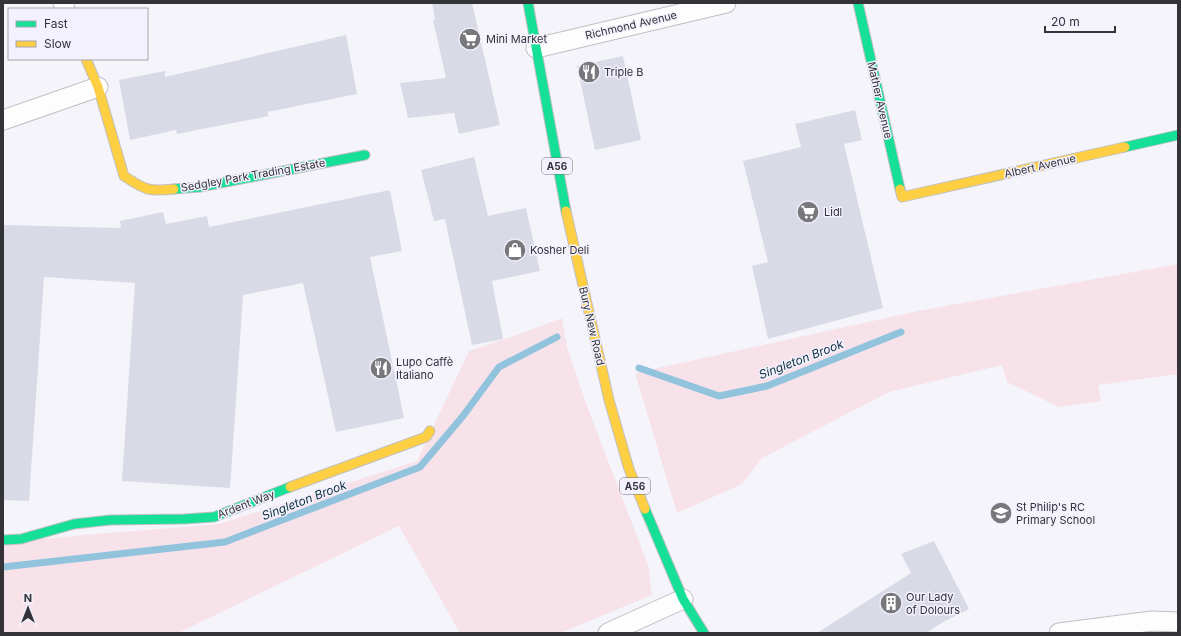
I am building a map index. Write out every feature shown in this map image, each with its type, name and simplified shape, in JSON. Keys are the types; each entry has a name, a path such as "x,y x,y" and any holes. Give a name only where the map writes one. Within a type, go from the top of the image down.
{"main road":[{"name":"Bury New Road","path":"528,3 566,213 609,400 629,469 654,534 683,598 704,633"},
{"name":"Mather Avenue","path":"858,3 902,197"},
{"name":"Sedgley Park Trading Estate","path":"86,60 98,87 124,176 142,188 157,191 200,187 365,155"},
{"name":"Albert Avenue","path":"902,197 1178,135"},
{"name":"Ardent Way","path":"3,540 21,539 74,524 110,520 214,517 290,487 426,437 430,431"}],"street":[{"name":"Richmond Avenue","path":"536,48 726,3"},
{"path":"3,120 98,87"},
{"path":"608,633 683,598"},
{"path":"1059,633 1152,621 1178,622"}],"shaded area":[{"path":"1178,264 1178,374 1098,385 1101,401 1059,407 1007,382 1002,365 889,392 762,458 742,484 677,513 635,373 918,311"},
{"path":"562,318 567,347 587,406 648,565 652,595 560,633 460,633 399,526 178,633 3,633 3,543 219,524 417,461 469,351"}],"building":[{"path":"432,3 472,3 500,125 459,134 454,113 408,118 400,83 446,78 433,20 435,19"},
{"path":"346,35 357,94 267,112 269,116 177,134 176,130 130,140 119,80 165,71 165,77"},
{"path":"623,56 641,140 595,150 577,66"},
{"name":"Lidl","path":"855,110 862,140 844,144 883,308 768,339 752,266 768,262 743,161 801,147 795,124"},
{"path":"474,157 488,216 526,208 540,271 492,281 503,339 472,345 445,219 434,221 421,170"},
{"path":"390,190 402,251 370,257 404,418 336,432 303,283 243,295 230,488 122,481 135,283 44,277 29,501 3,500 3,225 121,228 120,221 163,212 166,224 207,216 209,227"},
{"path":"934,541 969,609 945,621 926,633 817,633 911,573 901,554"}],"waterway":[{"name":"Singleton Brook","path":"639,368 719,396 767,386 901,332"},
{"name":"Singleton Brook","path":"3,567 225,542 420,467 463,416 499,367 557,337"}],"traffic: fast":[{"path":"528,3 566,211"},
{"path":"858,3 900,189"},
{"path":"1125,147 1178,135"},
{"path":"174,189 200,187 365,155"},
{"path":"3,540 21,539 74,524 110,520 214,517 290,487"},
{"path":"645,509 683,599 704,633"}],"traffic: slow":[{"path":"86,60 98,87 124,176 148,189 174,189"},
{"path":"900,189 902,197 1125,147"},
{"path":"566,211 609,400 629,469 645,509"},
{"path":"290,487 426,437 430,431"}],"place":[{"name":"Mini Market","path":"470,39"},
{"name":"Triple B","path":"589,72"},
{"name":"Lidl","path":"808,212"},
{"name":"Kosher Deli","path":"515,250"},
{"name":"Lupo Caffè Italiano","path":"381,368"},
{"name":"St Philip's RC Primary School","path":"1001,513"},
{"name":"Our Lady of Dolours","path":"891,603"}]}
